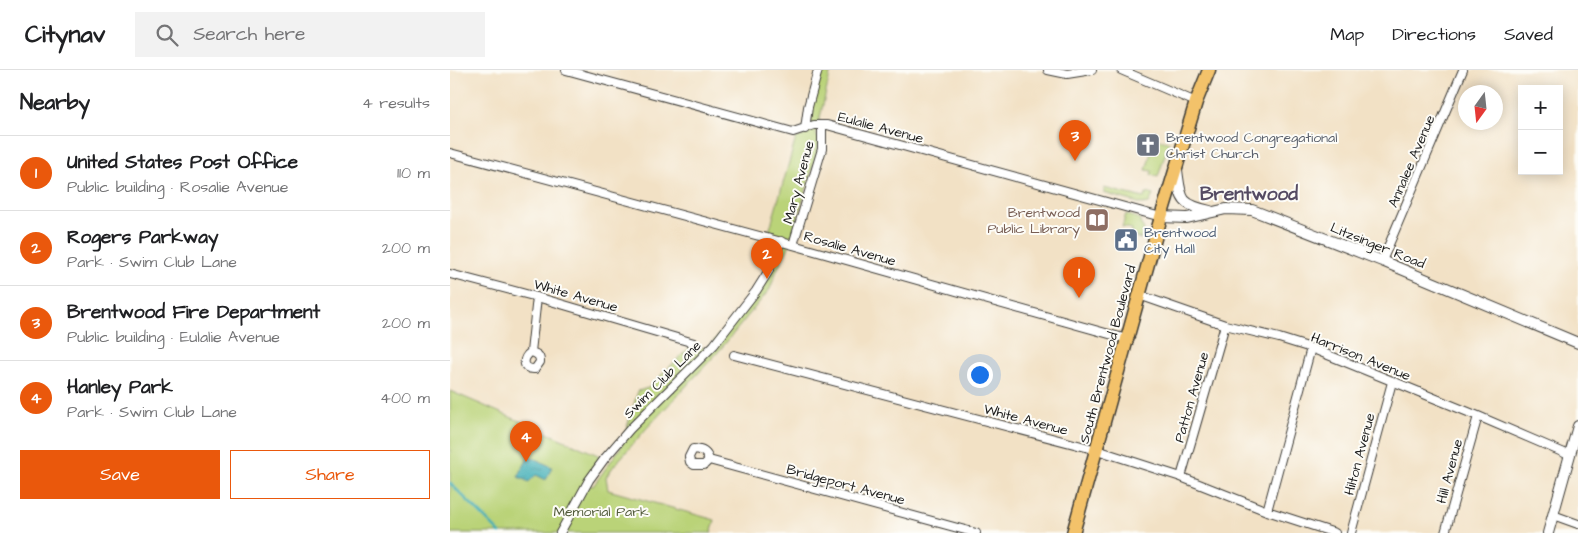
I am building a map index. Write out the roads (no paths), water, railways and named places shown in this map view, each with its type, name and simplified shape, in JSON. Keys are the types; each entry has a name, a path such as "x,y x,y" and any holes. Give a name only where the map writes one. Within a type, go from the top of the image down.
{"main road":[{"name":"South Brentwood Boulevard","path":"1073,533 1161,217 1196,102 1209,70"}],"street":[{"name":"Eulalie Avenue","path":"566,70 793,132 822,125 1161,217"},
{"path":"805,129 808,107 818,70"},
{"path":"1048,70 1067,74 1092,70"},
{"path":"1121,70 1196,102"},
{"name":"Annalee Avenue","path":"1382,261 1463,70"},
{"name":"Mary Avenue","path":"793,245 822,149 822,125"},
{"name":"Rosalie Avenue","path":"450,153 793,245 1127,338"},
{"path":"1176,168 1182,197 1187,204 1211,212"},
{"name":"Litzsinger Road","path":"1161,217 1187,218 1211,212 1241,209 1252,210 1382,261 1578,343"},
{"name":"Swim Club Lane","path":"560,533 589,480 605,458 630,429 714,344 756,291 768,272 781,242"},
{"name":"White Avenue","path":"450,274 537,297 694,343"},
{"name":"Harrison Avenue","path":"1139,295 1225,325 1311,348 1569,455"},
{"path":"532,352 537,297"},
{"name":"Patton Avenue","path":"1181,476 1225,325"},
{"path":"1268,511 1311,348"},
{"name":"White Avenue","path":"734,355 1096,450 1181,476 1268,511 1335,533"},
{"name":"Hilton Avenue","path":"1351,533 1392,382"},
{"name":"Hill Avenue","path":"1445,533 1478,416"},
{"path":"1548,533 1578,426"},
{"name":"Bridgeport Avenue","path":"709,460 976,533"},
{"path":"1553,515 1578,524"}],"water":[{"path":"529,456 552,467 546,480 536,475 529,482 518,477"}],"waterway":[{"path":"450,483 500,533"}],"place":[{"name":"Brentwood Congregational Christ Church","path":"1148,145"},
{"name":"Brentwood Fire Department","path":"1075,161"},
{"name":"Brentwood Public Library","path":"1097,220"},
{"name":"Brentwood City Hall","path":"1126,240"},
{"name":"Rogers Parkway","path":"767,279"},
{"name":"United States Post Office","path":"1079,298"},
{"name":"Hanley Park","path":"526,462"}],"district":[{"name":"Brentwood","path":"1249,193"}],"park label":[{"name":"Memorial Park","path":"601,511"}]}
